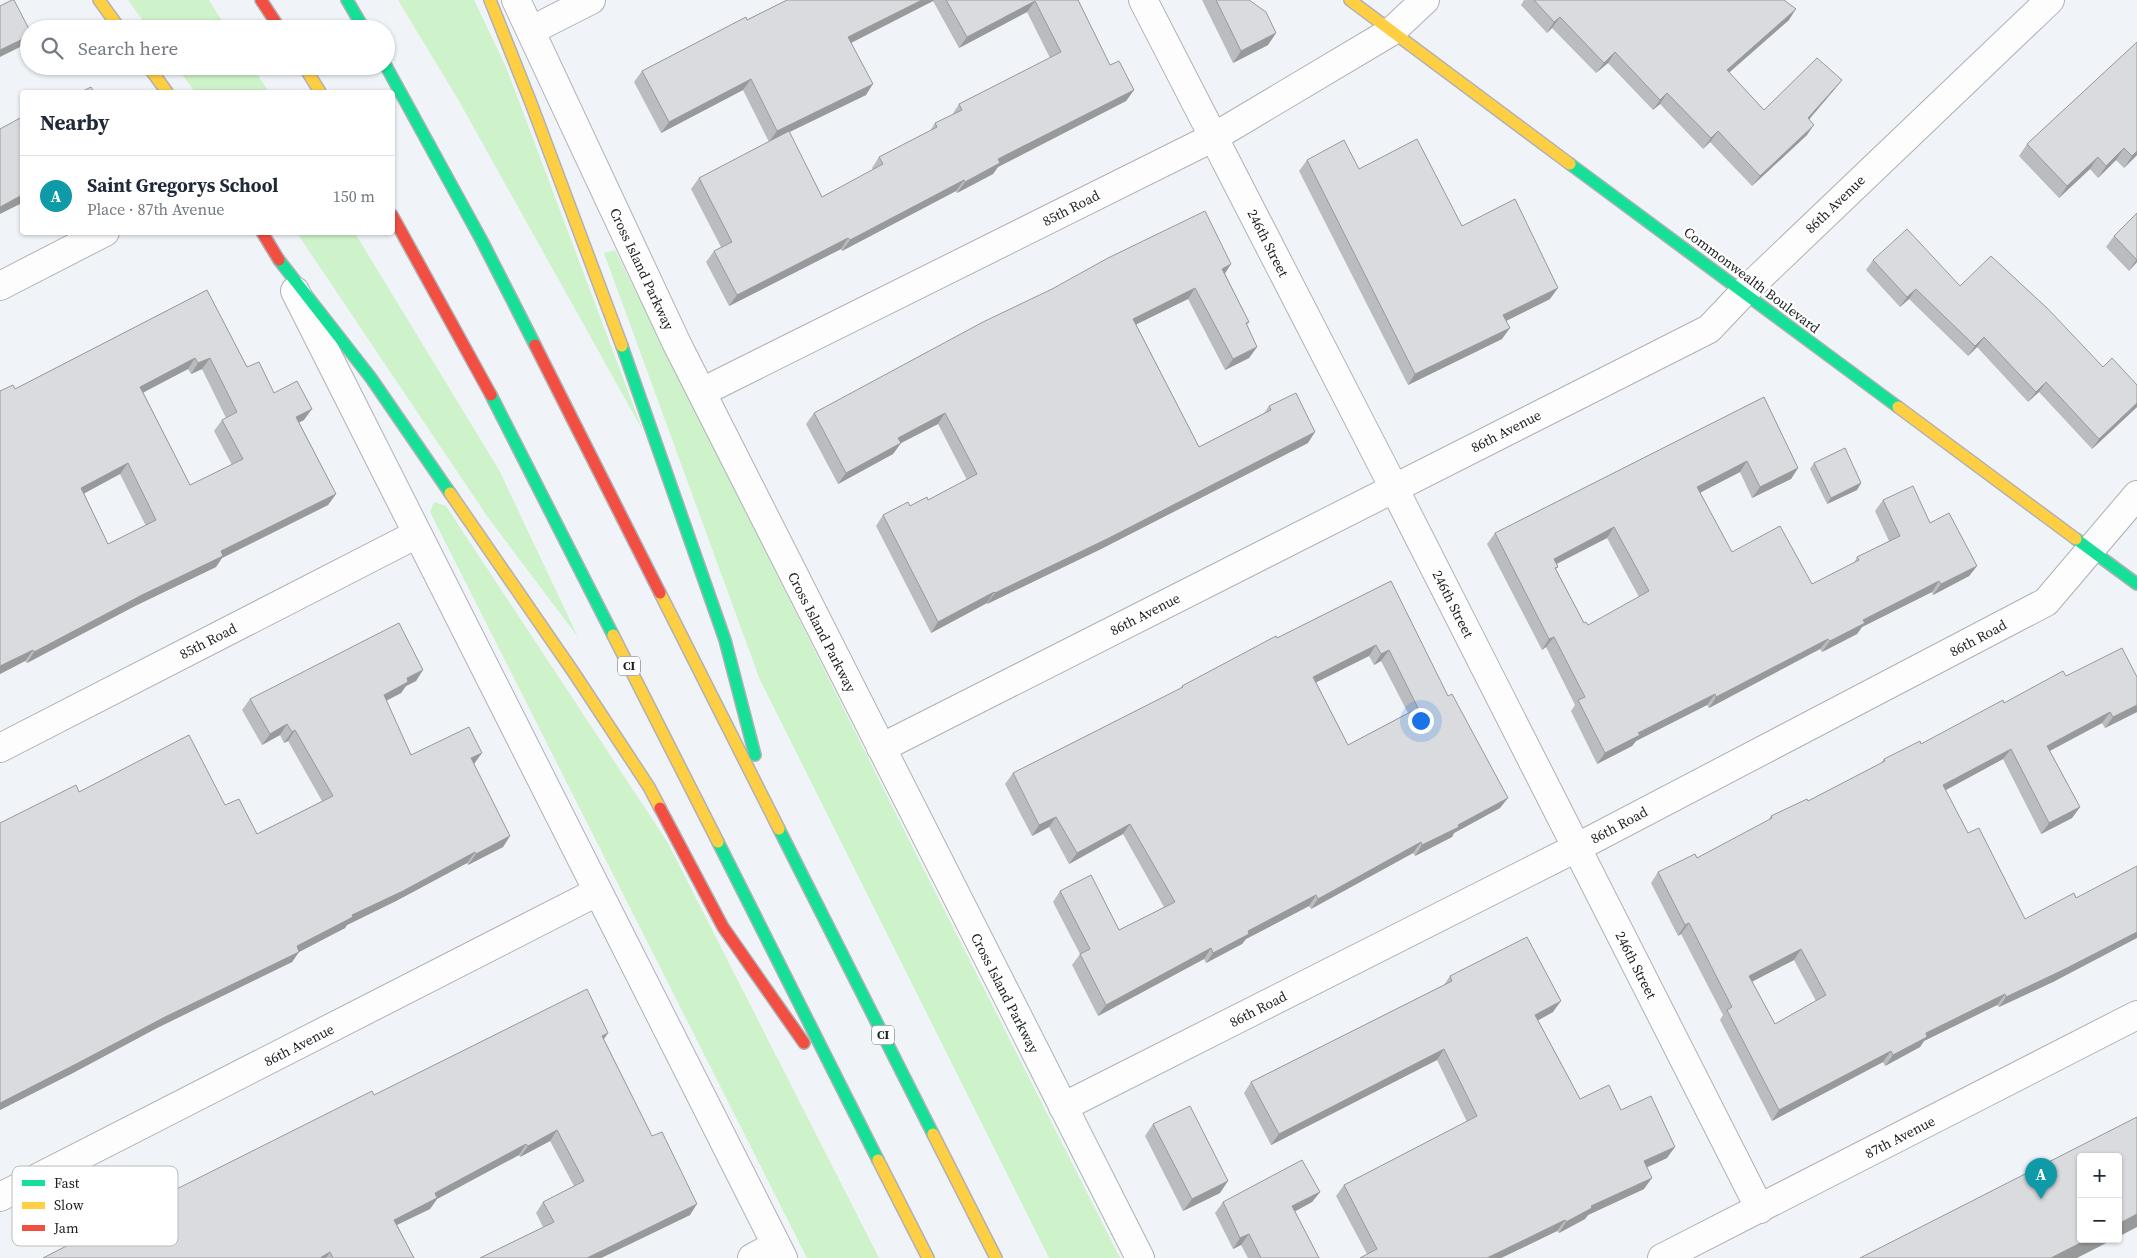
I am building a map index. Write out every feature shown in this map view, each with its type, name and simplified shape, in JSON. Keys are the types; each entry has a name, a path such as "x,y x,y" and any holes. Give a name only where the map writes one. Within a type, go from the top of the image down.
{"main road":[{"path":"99,0 113,20"},
{"path":"261,0 274,20"},
{"path":"347,0 359,20"},
{"path":"490,0 601,288 725,640 770,811"},
{"name":"Commonwealth Boulevard","path":"1350,0 2137,584"},
{"path":"155,75 166,90"},
{"path":"310,75 319,90"},
{"name":"CI","path":"391,75 482,241 996,1258"},
{"name":"CI","path":"395,220 488,388 928,1258"},
{"path":"264,235 279,260 371,378 563,657 649,787 723,928 859,1121"}],"street":[{"name":"Cross Island Parkway","path":"516,0 532,30 673,335 1140,1258"},
{"path":"532,30 592,0"},
{"name":"246th Street","path":"1143,0 1394,488 1760,1209"},
{"name":"85th Road","path":"702,392 1214,137 1392,31 1425,0"},
{"name":"86th Avenue","path":"881,748 1709,329 1744,292 2050,0"},
{"path":"0,286 99,235"},
{"path":"279,260 780,1252 752,1258"},
{"name":"86th Road","path":"1064,1107 1576,848 2046,602 2137,495"},
{"name":"85th Road","path":"0,748 417,534"},
{"name":"86th Avenue","path":"61,1166 597,892"},
{"name":"87th Avenue","path":"1662,1258 2137,1015"},
{"name":"86th Avenue","path":"0,1197 12,1191"}],"green space":[{"path":"128,0 209,0 221,20 142,20"},
{"path":"398,0 474,0 506,67 643,431 459,101"},
{"path":"183,75 258,75 268,90 194,90"},
{"path":"298,235 356,235 499,470 578,637 489,519"},
{"path":"615,250 1120,1258 1049,1258 760,680 604,253"},
{"path":"434,502 446,506 668,843 879,1258 807,1258 430,512"}],"building":[{"path":"14,0 24,20 20,20 20,40 0,50 0,6"},
{"path":"787,0 922,0 848,37 873,84 777,131 751,79 669,122 642,71 746,17 747,20"},
{"path":"946,0 1078,0 1110,65 1119,61 1134,90 998,159 1000,163 965,182 964,180 850,240 848,238 737,295 714,251 732,242 699,178 789,131 822,197 883,164 879,157 937,127 935,123 962,110 959,104 1061,52 1035,1 967,37"},
{"path":"1216,0 1249,0 1266,12 1276,33 1241,51"},
{"path":"1534,0 1784,0 1796,9 1727,70 1764,110 1817,58 1842,80 1808,118 1814,125 1760,176 1718,131 1711,138 1667,93 1660,100 1615,52 1604,63 1560,17 1554,22"},
{"path":"2137,42 2137,151 2132,156 2124,148 2106,166 2098,157 2067,186 2027,144"},
{"path":"20,118 20,196 0,207 0,129"},
{"path":"1417,139 1462,226 1515,199 1558,288 1503,315 1510,328 1415,374 1307,160 1344,140 1359,169"},
{"path":"1205,211 1231,264 1222,269 1249,322 1246,323 1257,347 1233,359 1195,288 1133,319 1199,447 1271,410 1269,406 1296,393 1315,432 1109,538 994,592 938,622 883,515 908,502 910,506 927,497 928,500 977,474 945,413 898,438 901,443 846,473 814,413 983,322"},
{"path":"2137,213 2137,260 2114,236"},
{"path":"1907,229 1960,286 1991,256 2048,309 2103,367 2112,358 2137,385 2137,403 2099,439 2046,382 2036,392 1984,337 1975,346 1916,289 1907,297 1873,260"},
{"path":"207,290 247,367 259,362 274,393 297,381 312,409 296,417 336,494 221,551 223,556 142,595 34,652 33,650 0,666 0,391 13,385 15,389","holes":["195,358 198,363 210,358 237,412 222,420 243,459 190,485 140,387","128,463 156,520 108,544 81,488"]},
{"path":"1764,397 1798,468 1760,487 1747,461 1697,487 1732,552 1780,526 1812,584 1859,560 1857,557 1900,536 1883,500 1913,486 1930,523 1949,513 1977,566 1941,584 1939,581 1863,620 1865,623 1830,641 1828,639 1716,697 1715,694 1638,733 1640,735 1605,753 1578,700 1585,697 1554,637 1549,639 1495,533","holes":["1614,527 1649,591 1588,625 1586,622 1584,623 1555,568 1558,567 1554,559"]},
{"path":"1845,448 1861,483 1831,498 1814,463"},
{"path":"1391,581 1448,696 1452,694 1508,798 1458,825 1459,827 1422,845 1421,842 1318,899 1316,895 1248,931 1249,934 1213,953 1211,948 1106,1005 1080,954 1090,949 1060,891 1091,875 1119,930 1175,902 1130,824 1077,853 1056,817 1039,825 1013,773 1183,687 1276,636 1277,638","holes":["1376,645 1381,654 1389,650 1418,708 1348,745 1313,677"]},
{"path":"399,623 423,670 407,678 408,682 384,695 411,755 469,727 482,753 471,758 510,836 352,915 353,917 297,946 299,952 165,1017 0,1103 0,823 76,785 79,792 189,735 225,805 239,799 257,834 333,796 295,730 292,732 287,724 270,734 250,699"},
{"path":"2122,648 2137,677 2137,705 2113,717 2110,712 2047,746 2080,807 2049,823 2011,749 1943,785 1968,833 1979,828 2025,919 2074,893 2076,898 2137,866 2137,932 2063,970 2006,997 2005,994 1926,1033 1927,1037 1893,1055 1891,1051 1779,1110 1727,1010 1732,1007 1689,923 1685,925 1658,872 1695,854 1697,858 1772,818 1771,816 1807,799 1808,801 1885,761 1884,759 1920,741 1921,744 2003,700 2004,703 2063,671 2066,676","holes":["1801,949 1826,995 1775,1024 1749,976"]},
{"path":"1527,937 1561,1001 1535,1015 1580,1099 1609,1085 1621,1110 1651,1096 1675,1147 1644,1161 1652,1178 1591,1206 1592,1208 1566,1222 1565,1220 1487,1258 1360,1258 1377,1249 1344,1185 1477,1116 1444,1049 1279,1134 1251,1082 1452,981 1450,976"},
{"path":"587,989 608,1033 602,1036 652,1136 662,1132 697,1204 587,1258 480,1258 554,1222 543,1202 584,1181 557,1130 528,1146 526,1144 435,1193 437,1198 394,1220 414,1258 333,1258 330,1252 320,1258 43,1258 66,1246 178,1246 178,1188 372,1091 374,1095"},
{"path":"1190,1106 1228,1181 1192,1199 1153,1124"},
{"path":"2137,1117 2137,1214 2122,1222 2122,1153 2077,1153 2077,1243 2080,1243 2051,1258 1860,1258"},
{"path":"1302,1160 1320,1192 1292,1206 1319,1258 1261,1258 1249,1234 1240,1238 1223,1202"}],"traffic: fast":[{"path":"347,0 359,20"},
{"path":"391,75 482,241 535,345"},
{"path":"1570,164 1898,407"},
{"path":"279,260 371,378 450,493"},
{"path":"622,346 725,640 755,755"},
{"path":"491,395 613,635"},
{"path":"2076,539 2137,584"},
{"path":"779,829 933,1134"},
{"path":"718,842 878,1160"}],"traffic: slow":[{"path":"99,0 113,20"},
{"path":"490,0 531,103 622,346"},
{"path":"1350,0 1570,164"},
{"path":"155,75 166,90"},
{"path":"310,75 319,90"},
{"path":"1898,407 2076,539"},
{"path":"450,493 574,673 649,787 660,808"},
{"path":"660,593 779,829"},
{"path":"613,635 718,842"},
{"path":"933,1134 996,1258"},
{"path":"878,1160 928,1258"}],"traffic: jam":[{"path":"261,0 274,20"},
{"path":"395,220 491,395"},
{"path":"264,235 279,260"},
{"path":"535,345 660,593"},
{"path":"660,808 723,927 804,1043"}],"place":[{"name":"Saint Gregorys School","path":"2041,1199"}]}
